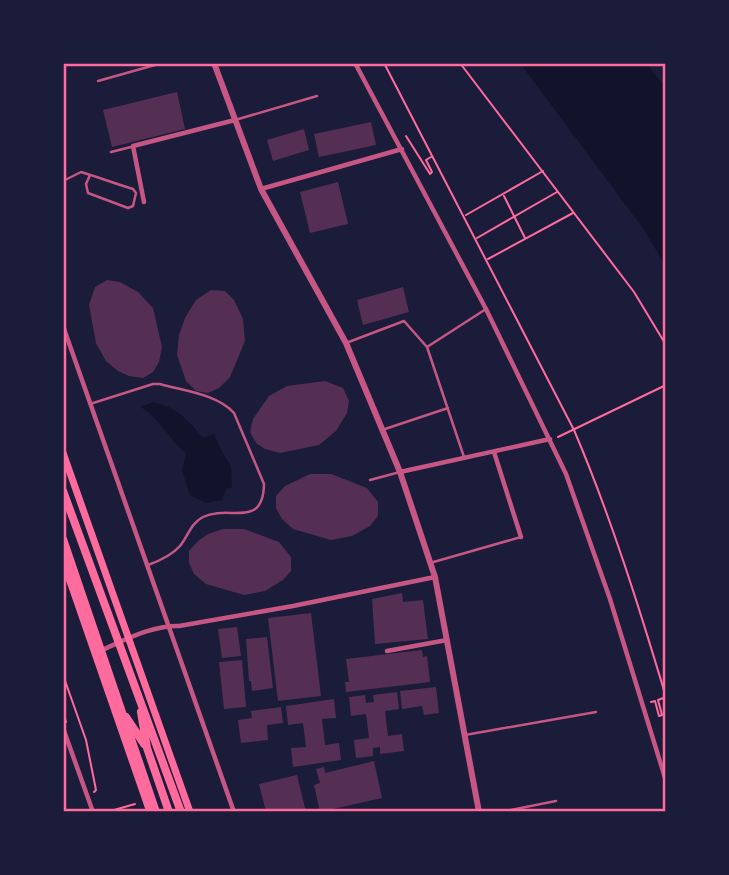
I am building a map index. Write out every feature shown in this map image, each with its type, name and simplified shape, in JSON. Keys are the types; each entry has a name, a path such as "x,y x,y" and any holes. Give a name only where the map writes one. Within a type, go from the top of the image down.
{"highway":[{"path":"63,491 181,812"},
{"path":"63,539 156,812"},
{"path":"137,692 147,748 169,812"},
{"path":"119,706 147,748"}],"main road":[{"path":"63,453 190,812"},
{"path":"63,561 150,812"}],"street":[{"path":"214,63 261,189 346,343 400,472 435,577 479,812"},
{"path":"355,63 486,309 566,474 610,598 666,781"},
{"path":"144,202 133,146 235,120"},
{"path":"261,189 402,149"},
{"path":"63,326 234,812"},
{"path":"400,472 550,439"},
{"path":"494,452 521,537"},
{"path":"96,653 130,638 169,626 279,609 435,577"},
{"path":"387,651 447,640"},
{"path":"63,728 93,812"}],"lane":[{"path":"98,81 162,63"},
{"path":"235,120 317,96"},
{"path":"111,152 133,146"},
{"path":"63,181 80,172 90,175 136,190 133,206 128,208 88,194 86,184 90,175"},
{"path":"427,347 486,309"},
{"path":"346,343 404,321 427,347 464,457"},
{"path":"90,404 160,384 213,399 229,407 234,413 264,484 264,494 254,510 244,514 219,512 202,517 174,552 148,565"},
{"path":"382,430 448,408"},
{"path":"370,480 400,472"},
{"path":"430,563 521,537"},
{"path":"465,735 596,712"},
{"path":"500,812 556,801"}],"path":[{"path":"384,63 574,430 625,568 666,697 657,701"},
{"path":"460,63 634,292 666,345"},
{"path":"406,136 416,155 424,161 433,156"},
{"path":"465,216 543,171"},
{"path":"476,239 558,191"},
{"path":"503,194 526,239"},
{"path":"487,259 574,212"},
{"path":"550,439 666,385"},
{"path":"63,676 86,740 96,790 93,793"},
{"path":"107,812 135,804"}],"shaded area":[{"path":"520,63 646,63 666,88 666,266 642,227"},
{"path":"152,402 175,410 203,438 214,434 231,466 232,487 226,489 222,500 206,503 190,495 182,470 186,453 141,407"}],"building":[{"path":"177,92 185,129 112,147 103,110"},
{"path":"371,122 376,145 319,157 314,134"},
{"path":"304,129 309,150 273,161 267,140"},
{"path":"338,182 348,224 310,233 300,192"},
{"path":"107,280 120,282 138,292 153,308 162,347 159,362 153,372 143,378 118,371 106,361 96,343 89,305 95,287"},
{"path":"403,287 409,312 363,325 357,300"},
{"path":"211,290 225,291 234,300 243,319 245,341 230,377 219,388 208,393 196,391 186,381 177,355 179,335 185,318 196,300"},
{"path":"325,381 343,388 349,401 347,413 336,431 319,445 280,453 256,443 250,432 253,419 269,396 287,386"},
{"path":"310,474 331,474 367,488 378,502 378,516 370,526 352,536 331,540 293,529 282,519 276,508 276,496 285,486"},
{"path":"223,529 244,529 279,542 291,557 291,571 283,580 265,591 244,595 206,584 194,574 189,563 189,551 208,534"},
{"path":"402,593 403,602 423,600 428,639 375,644 372,599"},
{"path":"311,613 321,696 278,701 268,618"},
{"path":"237,627 241,656 222,658 218,629"},
{"path":"267,637 273,688 252,691 246,639"},
{"path":"422,650 423,657 427,656 430,682 346,692 345,682 349,682 346,659"},
{"path":"242,660 246,707 224,709 219,662"},
{"path":"436,687 439,713 424,715 422,706 402,709 400,691"},
{"path":"397,692 399,709 385,711 388,736 402,734 404,751 380,754 380,747 373,748 373,756 356,758 354,740 369,738 366,714 351,716 349,697 365,695 366,703 374,702 373,695"},
{"path":"334,699 336,718 322,719 325,745 339,743 341,760 293,767 291,748 306,747 303,723 288,725 286,706"},
{"path":"281,707 283,723 267,725 268,740 241,743 238,720 252,718 251,711"},
{"path":"374,761 382,798 320,812 314,785 320,783 316,769 324,767 325,773"},
{"path":"297,775 306,812 266,812 259,784"}]}
